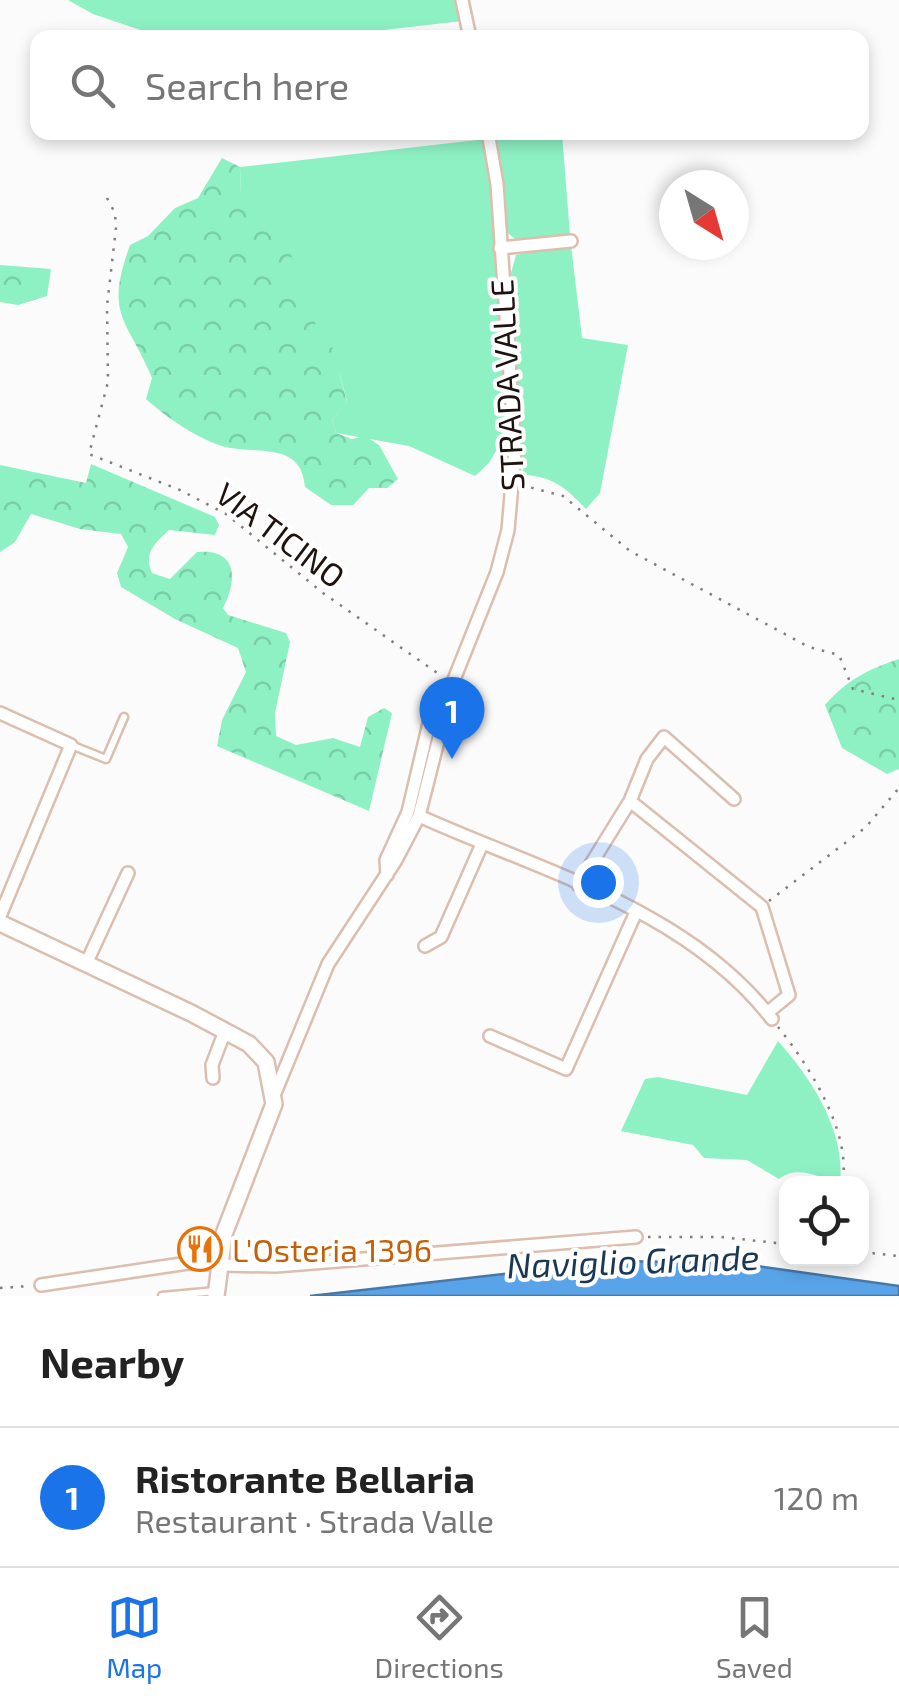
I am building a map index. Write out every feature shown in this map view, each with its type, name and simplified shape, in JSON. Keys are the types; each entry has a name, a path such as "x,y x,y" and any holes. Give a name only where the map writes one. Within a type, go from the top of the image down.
{"street":[{"path":"462,0 468,30"},
{"name":"STRADA VALLE","path":"216,1293 224,1234 258,1150 275,1093 328,964 387,875 419,816 453,682 502,558 515,485 497,184 489,140"},
{"path":"500,248 570,241"},
{"path":"0,713 72,744 0,916"},
{"path":"387,875 386,860 420,773 430,720"},
{"path":"578,885 630,801 647,759 664,737 734,799"},
{"path":"419,816 690,938 770,1016 788,996 762,907 630,801"},
{"path":"425,946 441,938 482,844"},
{"path":"86,964 128,873"},
{"path":"490,1036 566,1069 636,912"},
{"path":"0,923 224,1031 261,1054 275,1093"},
{"path":"213,1078 212,1065 224,1031"},
{"path":"41,1285 188,1263 276,1266 636,1237"}],"lane":[{"path":"72,744 106,759 124,718"},
{"path":"162,1296 216,1293"}],"path":[{"name":"VIA TICINO","path":"106,198 116,213 107,306 108,382 90,456 180,490 226,514 334,601 453,682"},
{"path":"515,485 538,487 563,496 630,551 809,646 838,656 854,688 899,700"},
{"path":"762,907 866,827 899,788"},
{"path":"770,1016 802,1057 831,1113 843,1176"},
{"path":"636,1237 721,1237 779,1243"},
{"path":"869,1253 899,1256"},
{"path":"0,1288 41,1285"}],"green space":[{"path":"68,0 459,0 463,21 383,30 140,30 93,14"},
{"path":"486,140 511,425 489,463 475,476 409,446 336,433 332,420 347,401 339,372 316,346 241,195 240,167"},
{"path":"496,140 563,140 570,235 515,239 507,232"},
{"path":"222,158 240,167 241,195 277,215 317,328 316,346 335,348 348,360 339,372 347,402 332,420 336,433 352,439 365,436 379,445 398,479 387,488 369,488 353,505 331,505 305,487 302,472 286,456 212,442 146,399 152,378 122,316 122,269 130,245 148,236 175,208 198,198"},
{"path":"571,245 582,338 628,345 600,493 586,509 558,484 523,475 511,273 516,255"},
{"path":"0,265 51,269 47,296 18,305 0,302"},
{"path":"91,464 215,517 219,525 215,535 169,530 152,549 150,566 152,573 170,579 197,552 221,555 231,568 231,587 223,608 228,615 286,633 290,642 275,713 276,736 296,745 333,738 360,747 368,717 384,708 392,713 369,811 217,746 222,720 246,672 238,648 175,619 121,587 117,573 128,547 121,534 80,529 31,514 15,542 0,552 0,465 86,483"},
{"path":"899,659 899,769 887,774 842,748 825,705 859,676"},
{"path":"778,1041 824,1106 837,1144 840,1176 799,1172 779,1179 747,1160 704,1158 693,1145 621,1131 645,1079 658,1077 747,1095"}],"water":[{"path":"618,1261 735,1263 899,1286 899,1296 310,1296"}],"place":[{"name":"Ristorante Bellaria","path":"452,759"},
{"name":"L'Osteria 1396","path":"200,1249"}],"water label":[{"name":"Naviglio Grande","path":"633,1260"}]}
